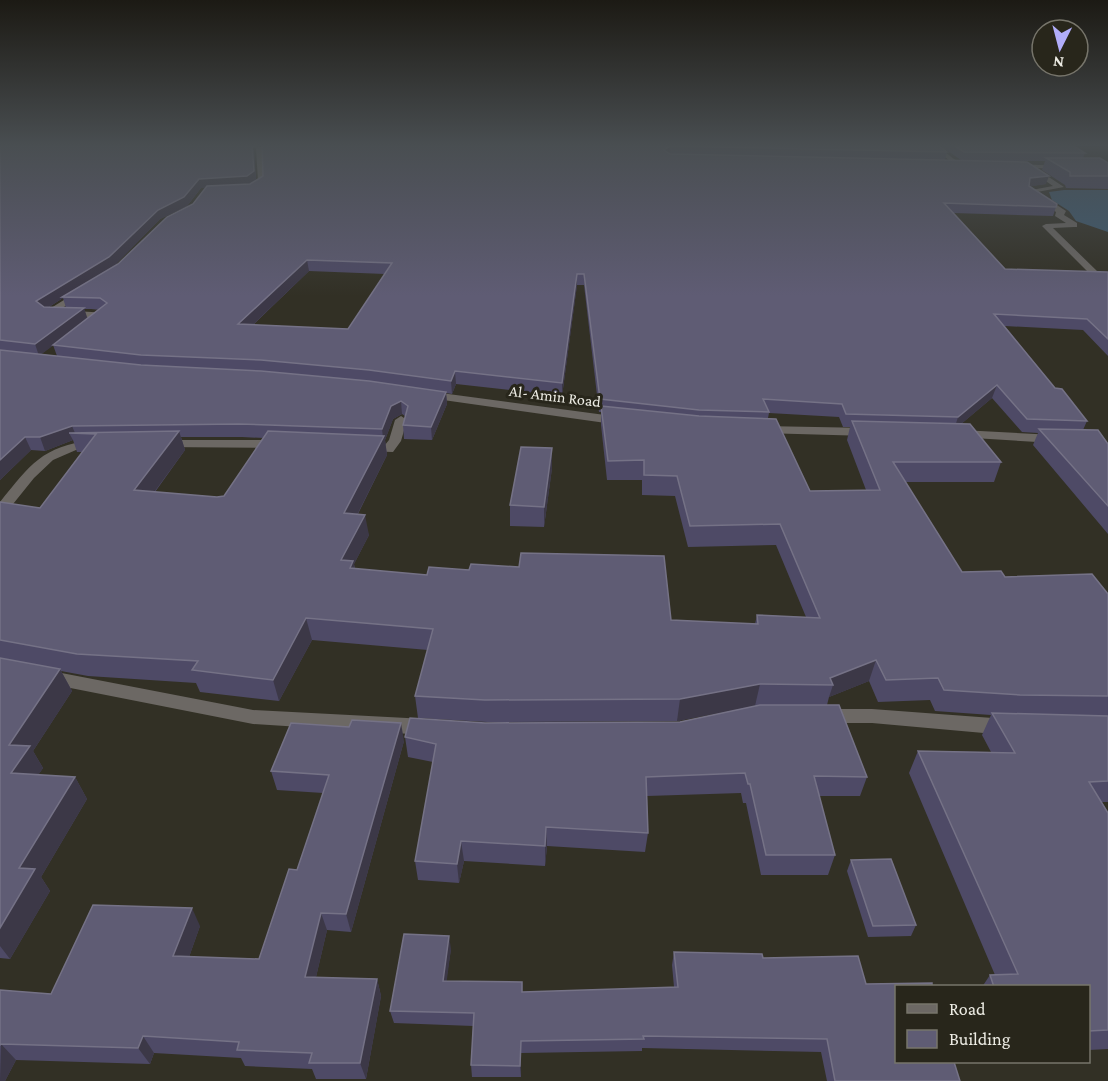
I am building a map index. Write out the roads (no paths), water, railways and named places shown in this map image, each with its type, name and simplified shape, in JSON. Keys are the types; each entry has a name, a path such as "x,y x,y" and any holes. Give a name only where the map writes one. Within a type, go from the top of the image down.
{"street":[{"path":"1037,195 1063,213 1058,214 1074,225 1046,226 1094,273"},
{"path":"88,327 104,315 48,313 89,288"},
{"name":"Al- Amin Road","path":"416,394 629,422"},
{"path":"356,447 388,449 395,441 401,420"},
{"path":"754,430 880,433"},
{"path":"951,434 1068,440"},
{"path":"0,511 40,461 63,448 77,444 107,443"},
{"path":"149,444 295,444"},
{"path":"33,674 253,717 440,728"},
{"path":"801,716 872,716 1020,727"}],"water":[{"path":"1050,195 1108,195 1108,232 1076,221 1069,211 1052,200"}]}
